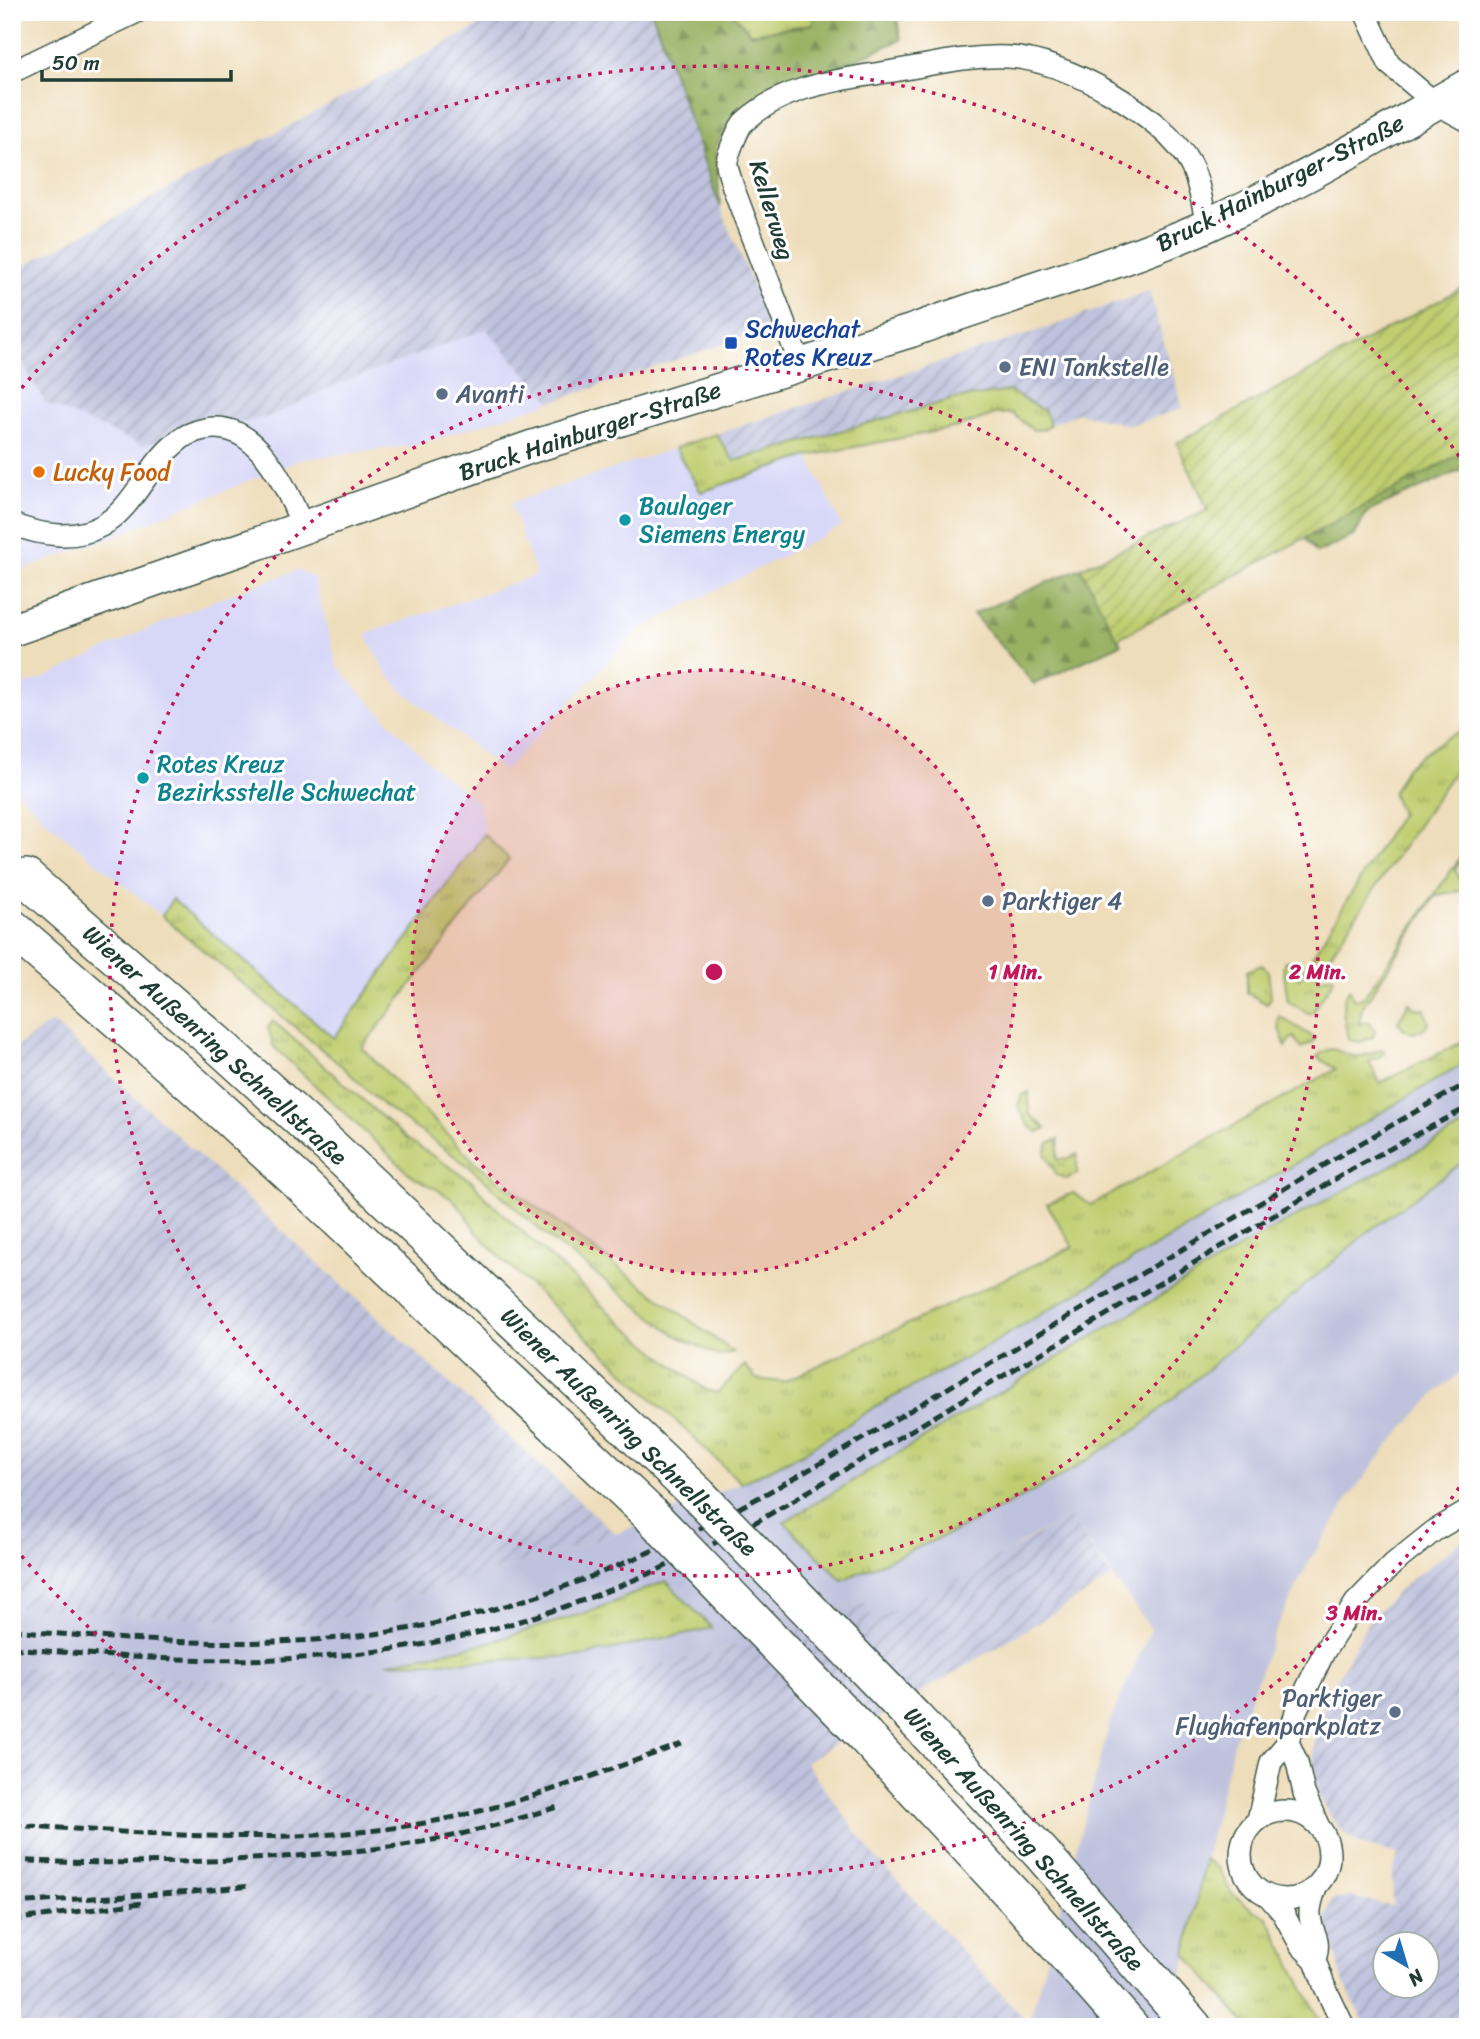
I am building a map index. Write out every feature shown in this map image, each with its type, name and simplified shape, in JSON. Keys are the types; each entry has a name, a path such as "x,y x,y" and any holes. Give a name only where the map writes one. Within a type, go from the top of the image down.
{"highway":[{"name":"Wiener Außenring Schnellstraße","path":"26,878 332,1148 699,1496 914,1717 1041,1853 1193,2027"},
{"name":"Wiener Außenring Schnellstraße","path":"12,928 289,1172 651,1515 865,1736 1025,1908 1130,2027"}],"main road":[{"name":"Bruck Hainburger-Straße","path":"12,630 531,447 1083,275 1207,225 1468,85"}],"street":[{"path":"12,72 137,12"},
{"path":"1365,12 1389,64 1435,103 1468,121"},
{"name":"Kellerweg","path":"800,364 733,187 727,161 741,124 778,99 825,82 982,57 1009,57 1046,63 1075,74 1130,104 1173,141 1189,161 1196,177 1207,225"},
{"path":"12,524 38,533 58,535 76,534 102,526 124,506 176,443 200,430 225,428 243,435 258,450 283,482 303,527"},
{"path":"1258,1820 1271,1762 1288,1742 1296,1711 1324,1652 1356,1602 1393,1564 1434,1531 1468,1511"},
{"path":"1270,1898 1293,1899 1305,1895 1324,1877 1328,1865 1326,1839 1304,1793 1297,1762 1288,1742"},
{"path":"1319,1827 1310,1818 1298,1813 1271,1813 1248,1830 1242,1843 1241,1866 1252,1885 1270,1898 1283,1913 1301,1947 1315,1960 1344,2027"},
{"path":"1315,1960 1319,1945 1310,1917 1316,1887"}],"shaded area":[{"path":"505,12 652,12 720,207 771,328 551,402 486,329 333,386 272,416 142,445 45,403 12,344 12,272"},
{"path":"1149,291 1183,408 1172,412 1129,425 1078,413 1050,424 1044,409 1040,410 1010,391 954,399 734,461 716,434 1047,328"},
{"path":"486,329 551,402 417,445 302,459 114,536 12,574 12,344 45,403 272,416 333,386"},
{"path":"675,448 702,492 808,456 842,526 641,628 504,771 402,690 384,670 366,634 536,575 511,503"},
{"path":"298,570 314,578 337,665 437,770 479,803 484,834 334,1038 173,900 162,916 46,821 12,785 12,689 45,678 213,601"},
{"path":"52,1022 616,1534 319,1625 12,1607 12,1050"},
{"path":"1468,1061 1468,1366 1433,1396 1389,1445 1348,1499 1306,1567 1275,1632 1234,1741 1205,1859 1173,2027 1036,2027 1029,2024 1111,1719 1151,1629 1069,1516 965,1576 873,1619 864,1601 714,1652 604,1676 456,1691 292,1686 12,1665 12,1607 319,1625 616,1534 741,1483 801,1454 875,1407 986,1347"},
{"path":"1069,1516 1112,1578 805,1762 872,1853 1029,2024 1036,2027 12,2027 12,1665 292,1686 456,1691 604,1676 714,1652 865,1601 873,1619 1024,1543"},
{"name":"Parktiger Flughafenparkplatz","path":"1468,1536 1468,2027 1366,2027 1344,1983 1326,1918 1332,1900 1351,1897 1393,1906 1392,1878 1398,1854 1360,1844 1344,1833 1318,1794 1313,1756 1316,1730 1329,1694 1370,1619 1401,1588"}],"green space":[{"path":"652,12 731,12 751,34 812,24 816,12 896,12 901,40 736,110 716,146 720,207"},
{"path":"731,12 816,12 812,24 750,34"},
{"path":"1468,285 1468,450 1117,639 1081,568 1208,510 1177,443"},
{"path":"1010,391 1044,409 1050,424 1045,429 1033,430 1011,413 995,414 958,427 808,456 701,492 675,448 716,434 734,461 954,399"},
{"path":"1468,450 1468,467 1367,512 1355,535 1317,553 1305,538"},
{"path":"1081,568 1121,644 1034,684 973,614"},
{"path":"1468,728 1468,767 1456,769 1317,974 1319,979 1332,976 1334,979 1312,1013 1288,1001 1283,967 1285,961 1289,961 1299,978 1401,813 1392,793 1406,768 1446,738"},
{"path":"484,834 509,859 362,1048 476,1163 733,1352 719,1356 677,1336 549,1238 470,1167 383,1105 344,1068 162,916 172,899 334,1038"},
{"path":"1468,846 1455,869 1465,890 1436,895 1362,1008 1359,1024 1370,1022 1375,1031 1373,1037 1360,1042 1348,1040 1343,1013 1346,994 1350,989 1353,999 1364,997"},
{"path":"1262,965 1268,971 1271,998 1267,1004 1247,993 1247,971"},
{"path":"1409,1002 1415,1008 1424,1008 1429,1023 1413,1033 1398,1022"},
{"path":"1279,1016 1315,1038 1313,1042 1301,1048 1294,1037 1286,1047 1278,1026"},
{"path":"273,1021 407,1139 473,1182 484,1196 608,1311 665,1359 706,1390 717,1393 745,1365 756,1379 783,1382 1073,1247 1047,1204 1073,1193 1091,1205 1336,1069 1317,1057 1323,1052 1333,1049 1360,1056 1382,1049 1385,1053 1369,1062 1380,1083 1468,1039 1468,1061 986,1347 875,1407 801,1454 741,1483 508,1265 477,1233 465,1213 452,1199 413,1177 274,1047 268,1028"},
{"path":"1029,1092 1029,1114 1046,1128 1038,1132 1028,1125 1018,1106 1022,1095"},
{"path":"1468,1124 1468,1158 1365,1234 1140,1427 1054,1481 953,1532 842,1580 784,1522 1260,1236"},
{"path":"1059,1139 1057,1159 1068,1159 1077,1154 1077,1174 1067,1179 1057,1175 1045,1153 1049,1143"},
{"path":"666,1581 712,1628 581,1656 387,1663 483,1644 594,1610"},
{"path":"1205,1859 1219,1869 1232,1894 1267,1917 1323,2027 1248,2027 1186,1954"}],"railway":[{"path":"12,1630 168,1641 273,1642 325,1639 428,1625 498,1608 565,1586 631,1560 695,1530 820,1464 1346,1152 1468,1083"},
{"path":"12,1648 213,1660 364,1653 460,1637 551,1612 595,1596 681,1559 765,1517 1354,1168 1468,1107"},
{"path":"12,1825 267,1837 368,1831 419,1824 486,1809 552,1790 682,1744"},
{"path":"12,1860 182,1862 356,1851 444,1838 561,1806"},
{"path":"12,1903 250,1886"},
{"path":"12,1920 142,1903"}],"place":[{"name":"Schwechat Rotes Kreuz","path":"731,343"},
{"name":"ENI Tankstelle","path":"1005,367"},
{"name":"Avanti","path":"442,394"},
{"name":"Lucky Food","path":"39,472"},
{"name":"Baulager Siemens Energy","path":"625,520"},
{"name":"Rotes Kreuz Bezirksstelle Schwechat","path":"143,778"},
{"name":"Parktiger 4","path":"988,901"},
{"name":"Parktiger Flughafenparkplatz","path":"1395,1712"}]}
